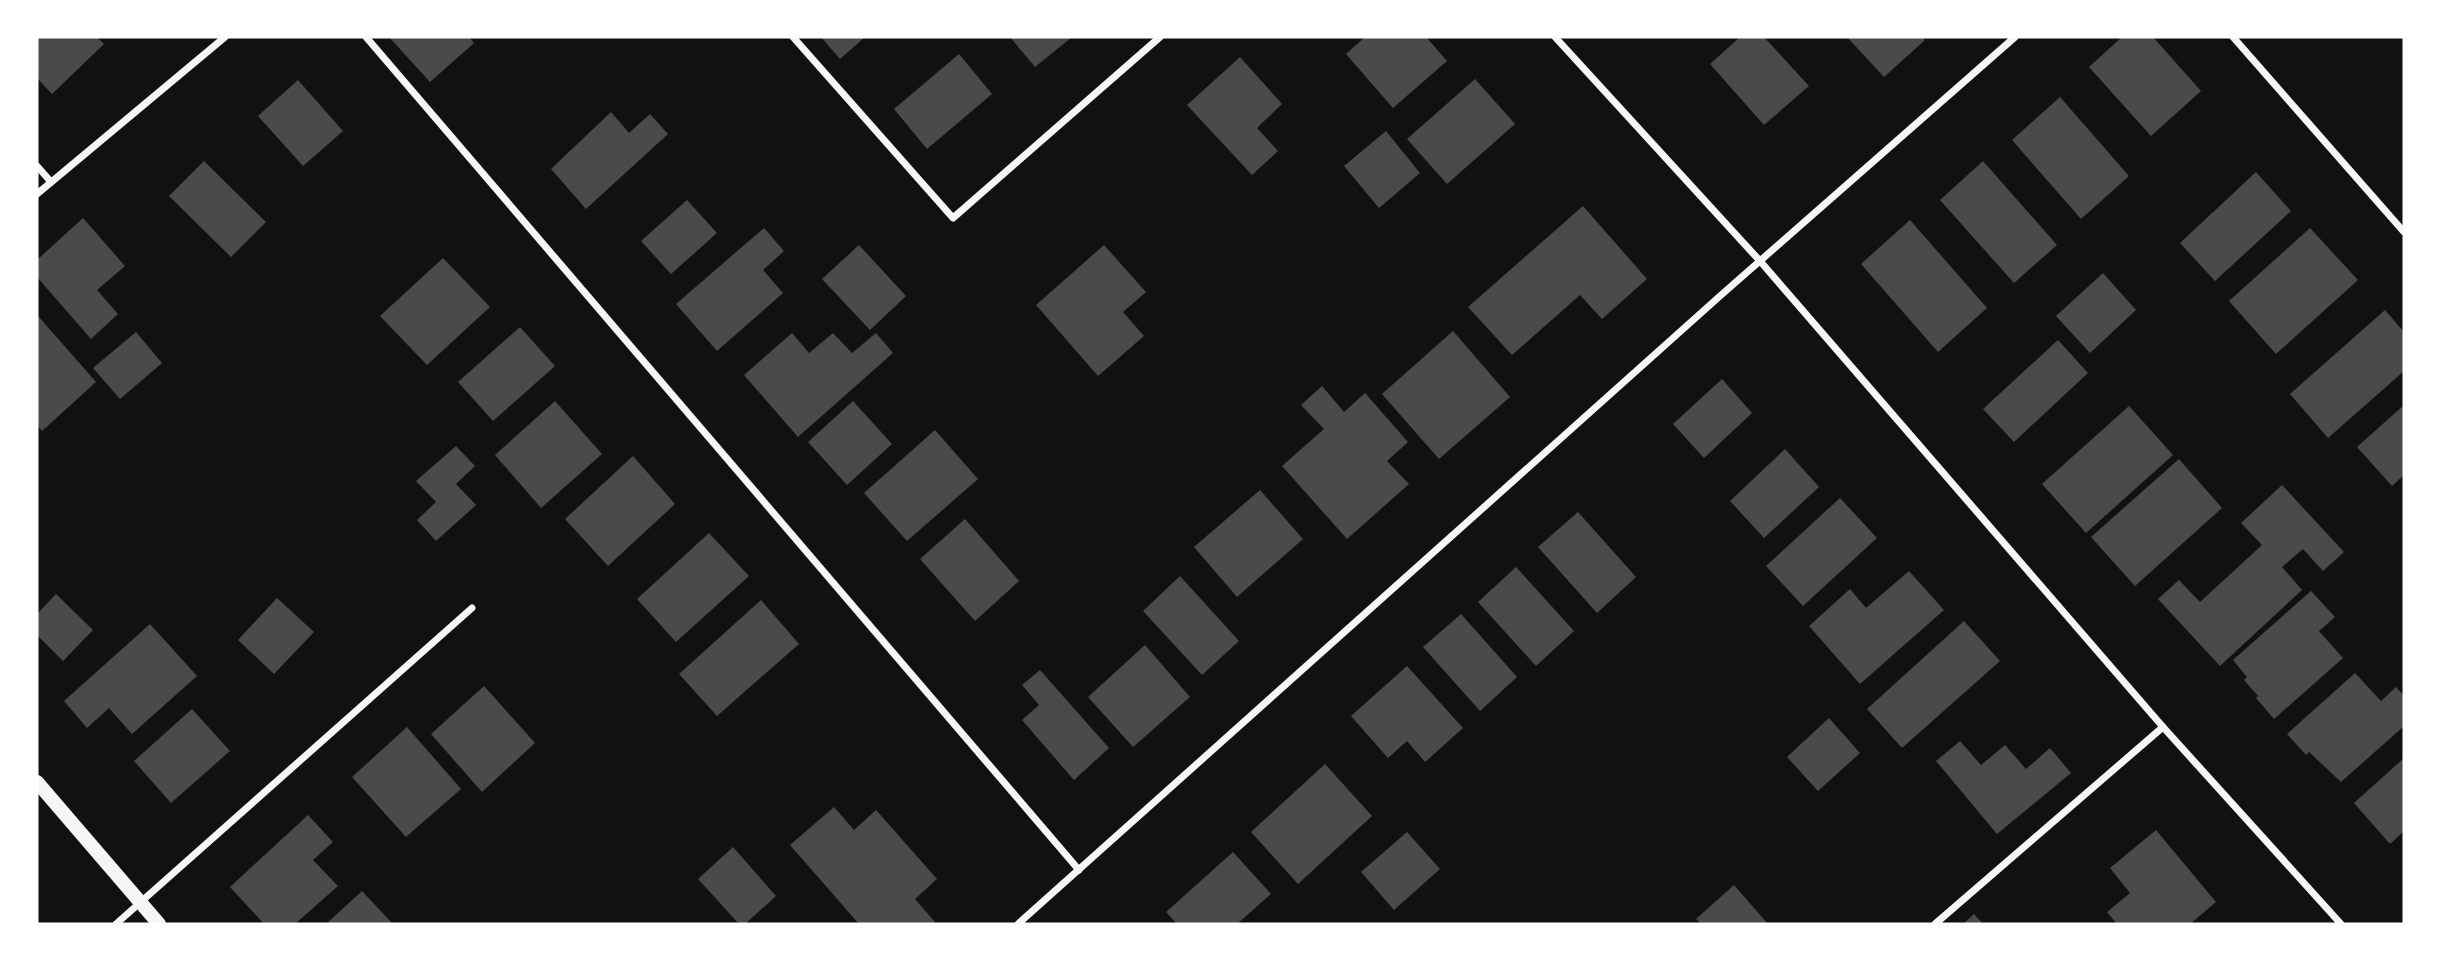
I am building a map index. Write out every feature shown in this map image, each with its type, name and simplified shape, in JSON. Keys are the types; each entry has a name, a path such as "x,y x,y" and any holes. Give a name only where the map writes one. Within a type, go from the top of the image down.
{"main road":[{"path":"37,782 159,924"}],"street":[{"path":"37,194 225,37"},
{"path":"366,37 1079,870"},
{"path":"793,37 953,218 1160,37"},
{"path":"1555,37 1760,261 2163,727 2341,924"},
{"path":"1018,924 1760,261 2015,37"},
{"path":"2233,37 2404,232"},
{"path":"37,166 51,182"},
{"path":"116,924 472,608"},
{"path":"1935,924 2163,727"}],"building":[{"path":"37,37 97,37 104,44 52,94 37,78"},
{"path":"389,37 469,37 474,43 430,82"},
{"path":"821,37 865,37 840,59"},
{"path":"1010,37 1072,37 1035,67"},
{"path":"1365,37 1426,37 1447,61 1393,108 1346,54"},
{"path":"1740,37 1764,37 1809,86 1764,125 1710,64"},
{"path":"1847,37 1922,37 1925,40 1884,77"},
{"path":"2122,37 2153,37 2201,91 2151,136 2089,67"},
{"path":"959,54 992,94 927,149 894,109"},
{"path":"1240,57 1282,104 1257,128 1278,151 1252,175 1187,105"},
{"path":"1475,79 1515,124 1447,184 1407,139"},
{"path":"298,80 343,131 303,166 258,116"},
{"path":"2060,97 2129,176 2081,219 2012,140"},
{"path":"611,112 629,133 650,114 668,134 586,209 551,169"},
{"path":"1386,131 1420,173 1379,208 1344,166"},
{"path":"204,161 266,222 231,257 169,196"},
{"path":"1983,161 2057,245 2014,283 1940,200"},
{"path":"2256,172 2291,211 2215,281 2180,243"},
{"path":"687,200 717,233 671,274 641,241"},
{"path":"1583,206 1647,279 1602,319 1580,295 1512,355 1468,307"},
{"path":"83,218 125,266 97,290 118,314 91,339 37,277 37,260"},
{"path":"1910,220 1987,308 1938,352 1861,264"},
{"path":"764,228 784,251 763,270 783,293 717,351 676,304"},
{"path":"2310,228 2358,280 2276,354 2229,301"},
{"path":"859,245 906,296 870,330 822,279"},
{"path":"1104,245 1146,292 1123,312 1144,336 1098,376 1036,305"},
{"path":"443,258 490,307 427,365 380,316"},
{"path":"2103,273 2136,310 2090,353 2056,316"},
{"path":"2385,310 2404,332 2404,371 2328,438 2290,394"},
{"path":"39,317 96,382 42,431 37,425"},
{"path":"520,327 555,366 493,421 458,382"},
{"path":"1453,331 1510,397 1439,459 1382,394"},
{"path":"136,332 162,363 120,399 93,368"},
{"path":"792,333 809,353 833,333 852,353 876,333 893,353 798,437 744,375"},
{"path":"2058,340 2088,373 2014,442 1983,409"},
{"path":"1722,379 1752,413 1704,458 1673,424"},
{"path":"1322,386 1344,412 1365,393 1408,442 1387,461 1409,484 1347,539 1282,466 1324,429 1301,405"},
{"path":"555,401 602,454 541,508 495,455"},
{"path":"853,401 892,444 847,485 808,442"},
{"path":"2404,405 2404,475 2392,486 2357,447"},
{"path":"2129,406 2173,455 2086,533 2042,484"},
{"path":"935,430 978,479 907,541 864,493"},
{"path":"456,446 475,466 456,484 476,505 436,541 417,520 436,502 416,481"},
{"path":"1785,449 1819,487 1764,538 1730,501"},
{"path":"633,456 675,504 608,566 565,519"},
{"path":"2179,459 2222,508 2135,586 2091,537"},
{"path":"2282,485 2344,552 2323,571 2303,549 2282,567 2302,590 2220,666 2158,599 2179,580 2200,602 2262,545 2241,523"},
{"path":"1260,490 1303,539 1237,597 1194,547"},
{"path":"1840,498 1877,538 1803,606 1766,566"},
{"path":"1578,512 1636,577 1597,613 1538,547"},
{"path":"965,519 1019,581 975,621 920,559"},
{"path":"709,533 749,576 676,642 637,599"},
{"path":"1516,567 1574,631 1536,666 1478,602"},
{"path":"1909,571 1944,610 1860,684 1809,626 1850,589 1866,608"},
{"path":"1180,576 1239,641 1202,675 1143,611"},
{"path":"2311,591 2335,617 2319,631 2343,658 2274,719 2256,698 2258,696 2244,680 2247,677 2233,660"},
{"path":"56,594 93,630 63,661 37,635 37,614"},
{"path":"277,598 314,632 274,674 238,640"},
{"path":"761,600 799,644 717,716 679,674"},
{"path":"1461,614 1517,677 1480,711 1423,647"},
{"path":"1964,621 2000,661 1902,748 1867,709"},
{"path":"150,624 197,676 132,734 109,708 87,728 64,701"},
{"path":"1145,645 1190,697 1133,747 1088,697"},
{"path":"1407,666 1463,728 1425,762 1407,741 1388,758 1351,716"},
{"path":"1040,670 1109,748 1074,780 1022,720 1039,705 1022,685"},
{"path":"2355,673 2381,701 2396,687 2404,696 2404,726 2341,782 2309,752 2306,755 2287,734"},
{"path":"484,686 535,743 482,792 431,734"},
{"path":"192,709 230,751 171,803 134,761"},
{"path":"1829,718 1860,753 1818,791 1787,757"},
{"path":"407,727 461,789 406,837 352,777"},
{"path":"1960,741 1981,765 2005,745 2026,769 2050,748 2071,773 1997,834 1936,761"},
{"path":"2404,758 2404,831 2390,844 2354,803"},
{"path":"1325,764 1372,816 1298,884 1251,832"},
{"path":"834,807 854,830 876,810 937,879 915,899 935,922 859,924 790,845"},
{"path":"308,815 333,842 313,860 338,886 295,924 264,924 230,887"},
{"path":"2156,830 2216,902 2190,924 2117,924 2107,912 2130,893 2110,868"},
{"path":"1407,832 1440,869 1394,910 1361,872"},
{"path":"733,847 776,896 745,924 739,924 698,879"},
{"path":"1233,852 1271,894 1237,924 1177,924 1166,912"},
{"path":"1734,885 1768,924 1701,924 1696,919"},
{"path":"362,891 393,924 326,924"},
{"path":"1974,914 1983,924 1963,924"}]}
